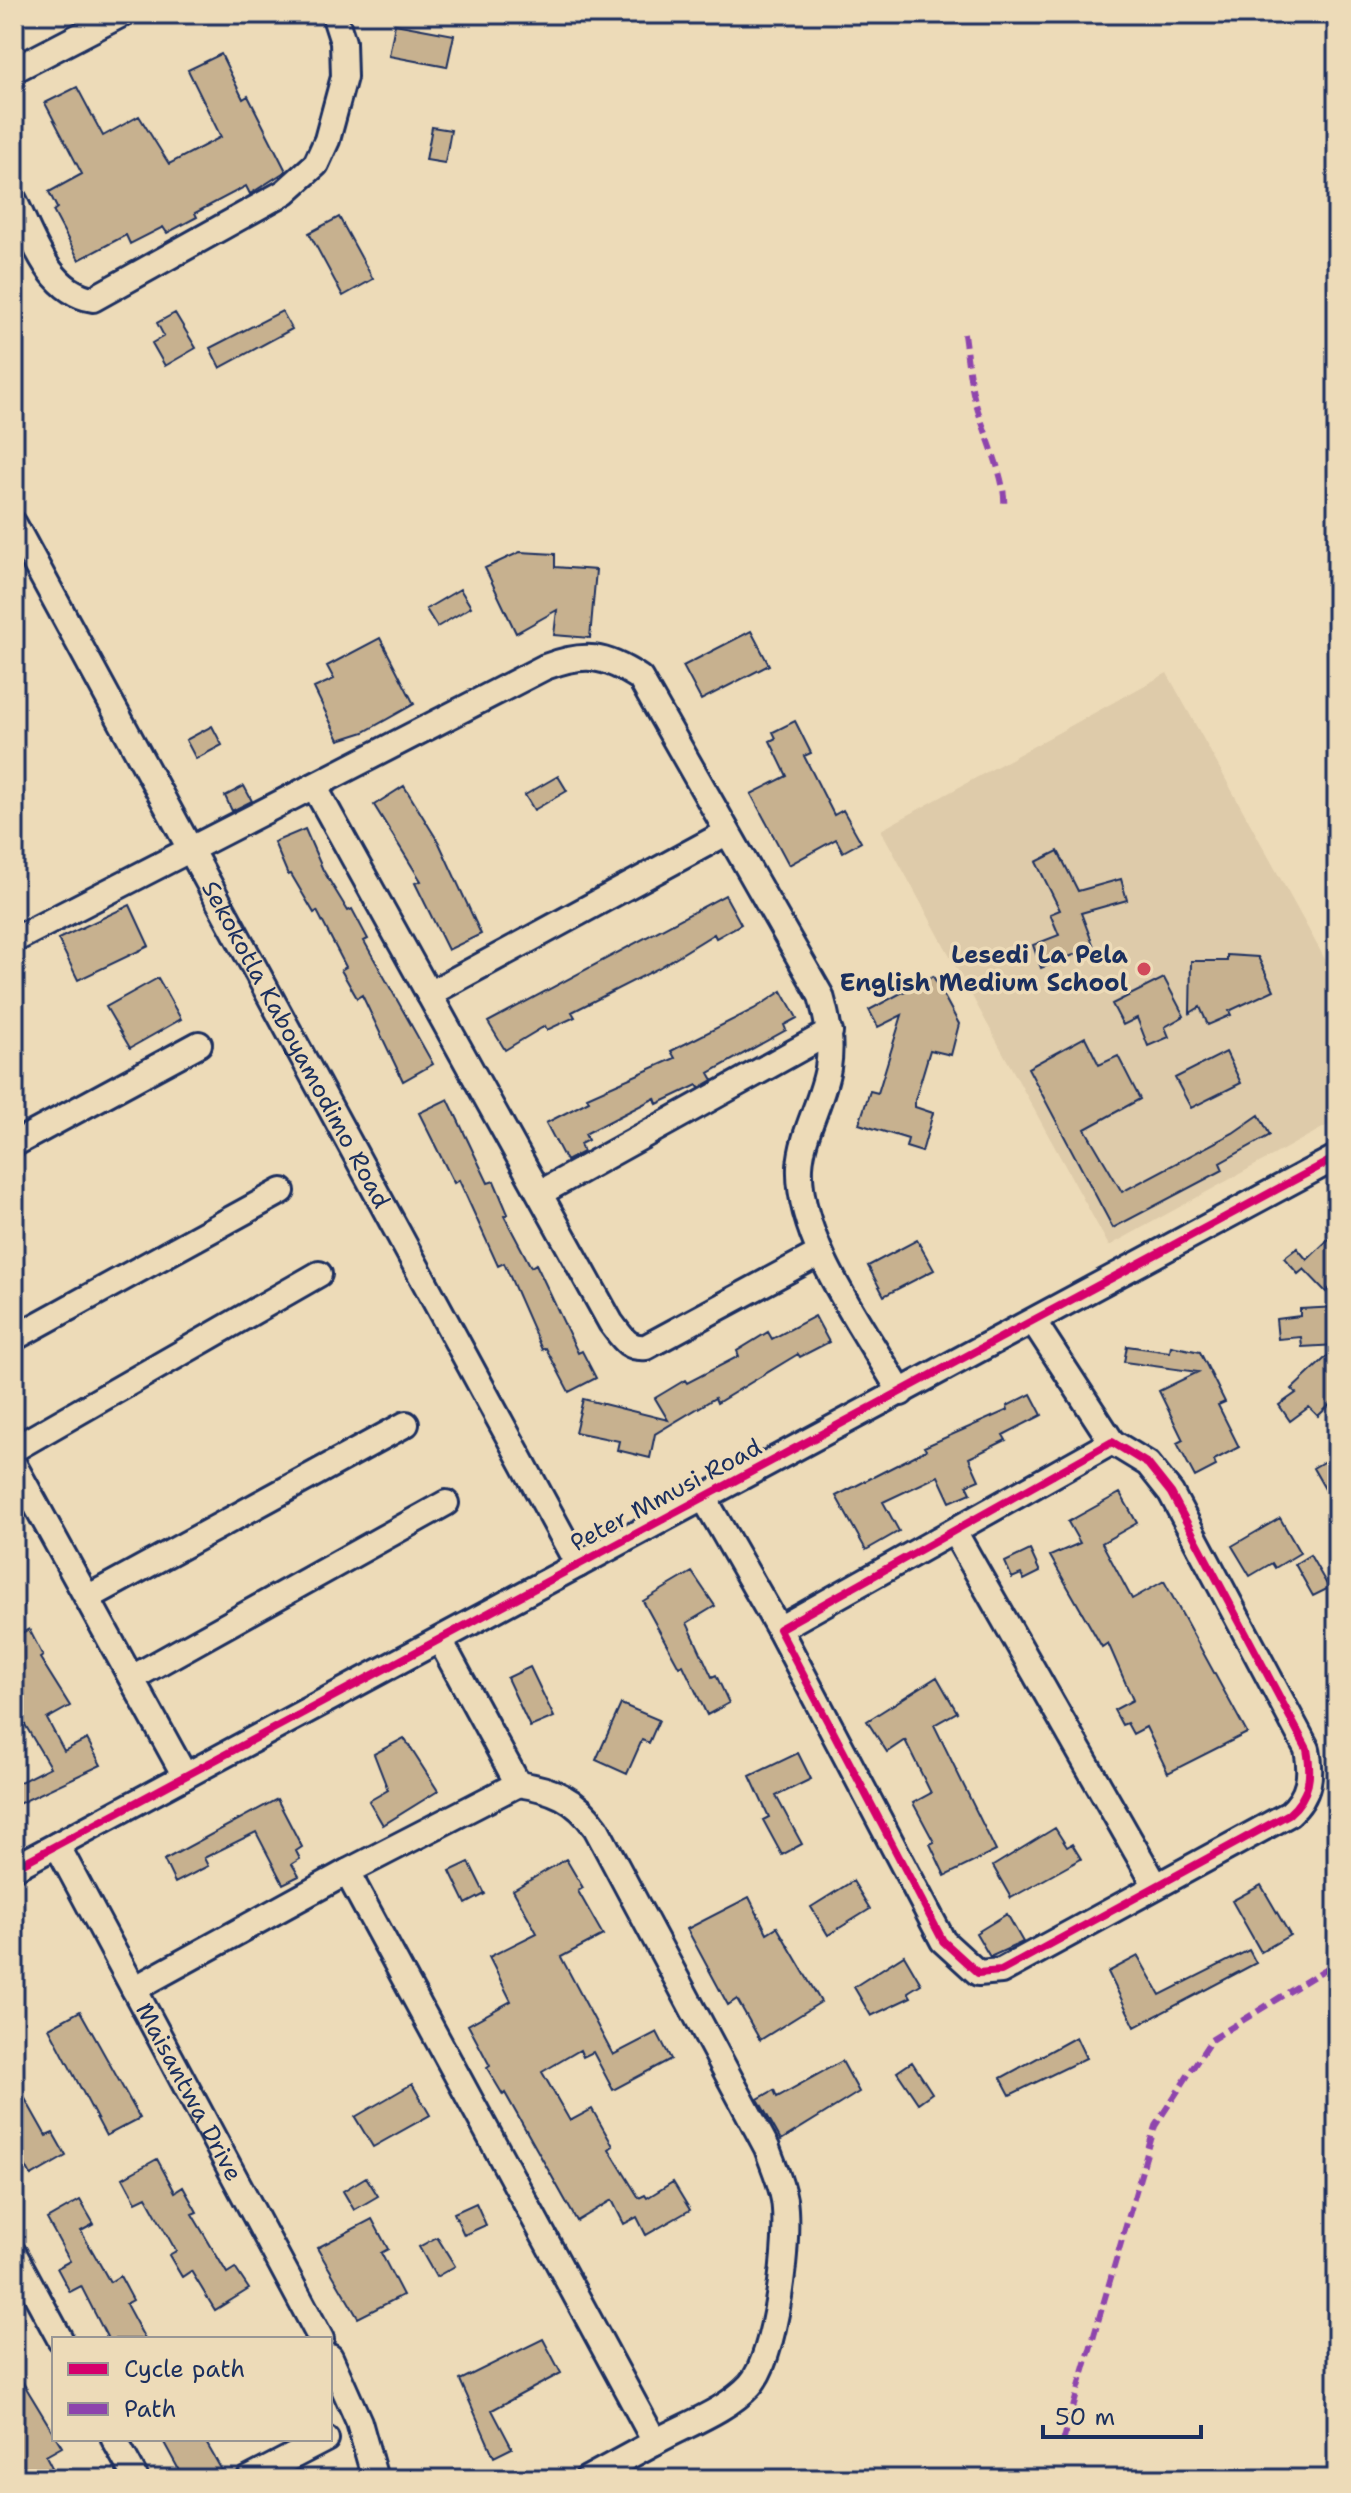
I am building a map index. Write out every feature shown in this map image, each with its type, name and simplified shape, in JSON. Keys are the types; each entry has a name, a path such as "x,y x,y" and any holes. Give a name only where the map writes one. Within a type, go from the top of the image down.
{"street":[{"path":"14,70 122,14"},
{"path":"14,200 55,277 71,291 93,299 285,192 316,164 327,140 344,77 343,42 334,14"},
{"name":"Sekokotla Kaboyamodimo Road","path":"14,525 578,1565"},
{"path":"14,940 545,667 563,660 613,660 640,678 821,996 830,1032 828,1069 803,1138 801,1196 820,1253 901,1393"},
{"path":"314,786 542,1192 611,1323 627,1344 636,1348 646,1347 820,1253"},
{"path":"429,994 726,833"},
{"path":"542,1192 830,1032"},
{"path":"14,1144 199,1044"},
{"name":"Peter Mmusi Road","path":"14,1868 1337,1157"},
{"path":"14,1338 282,1191"},
{"path":"14,1449 319,1274"},
{"path":"704,1498 779,1629 943,1941 978,1973 1001,1971 1289,1814 1306,1792 1310,1771 1307,1749 1176,1502 1148,1464 1112,1442 1034,1322"},
{"path":"89,1597 406,1424"},
{"path":"779,1629 955,1533 1112,1442"},
{"path":"14,1465 185,1776"},
{"path":"132,1678 446,1503"},
{"path":"955,1533 1156,1886"},
{"path":"440,1640 518,1784"},
{"path":"134,1989 347,1872 518,1784 539,1787 572,1800 596,1828 767,2148 784,2200 784,2243 774,2327 761,2368 751,2384 735,2398 587,2479"},
{"name":"Maisantwa Drive","path":"57,1845 320,2337"},
{"path":"347,1872 655,2442"},
{"path":"14,2254 59,2337"},
{"path":"332,2361 359,2422 375,2479"},
{"path":"332,2436 359,2422"},
{"path":"115,2441 136,2479"},
{"path":"249,2479 322,2441"}],"shaded area":[{"name":"Lesedi La Pela English Medium School","path":"1167,673 1337,981 1337,1120 1109,1246 881,830"}],"building":[{"path":"395,24 454,35 447,67 389,56"},
{"path":"221,54 243,99 248,96 286,171 250,194 246,186 195,213 197,217 167,233 163,227 130,244 126,235 79,260 53,211 57,208 49,192 82,174 45,103 77,87 103,136 139,116 169,164 221,137 188,70"},
{"path":"432,127 451,130 445,163 426,160"},
{"path":"339,217 373,279 343,296 309,233"},
{"path":"282,311 292,329 220,368 210,348"},
{"path":"175,313 196,348 165,366 152,343 164,336 157,323"},
{"path":"520,552 555,554 555,567 596,570 590,638 554,635 557,610 516,633 485,568"},
{"path":"460,589 471,607 437,627 426,609"},
{"path":"751,631 769,665 701,700 683,666"},
{"path":"380,638 414,704 364,732 339,740 314,688 334,679 327,666"},
{"path":"795,721 811,753 804,756 834,815 843,810 861,842 843,852 836,839 789,865 751,794 787,776 770,741 776,738 773,732"},
{"path":"212,726 222,745 196,759 186,740"},
{"path":"558,776 567,791 534,810 525,795"},
{"path":"244,786 252,801 232,811 225,796"},
{"path":"404,786 439,843 481,934 448,950 415,883 421,881 374,805"},
{"path":"305,829 323,870 348,911 352,909 368,939 364,941 433,1064 403,1081 362,995 357,998 341,970 346,967 317,911 314,913 291,874 288,875 274,842"},
{"path":"1058,851 1078,891 1121,879 1127,900 1081,913 1094,947 1041,968 1033,945 1059,935 1050,914 1060,910 1036,862"},
{"path":"725,895 741,924 716,938 714,934 657,969 572,1012 575,1017 547,1030 545,1026 505,1050 488,1022"},
{"path":"130,905 149,946 78,980 58,939"},
{"path":"1227,955 1258,957 1274,990 1229,1011 1231,1015 1208,1025 1200,1007 1190,1013 1191,961 1227,961"},
{"path":"933,976 959,1024 951,1055 930,1050 915,1100 915,1107 933,1113 922,1152 906,1147 908,1139 859,1124 870,1091 878,1093 902,1015 878,1027 869,1010"},
{"path":"158,978 181,1019 130,1048 106,1007"},
{"path":"1164,978 1184,1016 1165,1027 1169,1037 1148,1046 1137,1018 1123,1025 1112,1004"},
{"path":"782,991 797,1018 784,1025 786,1030 709,1073 713,1080 699,1088 697,1085 657,1104 655,1098 585,1134 588,1140 580,1144 583,1152 566,1161 546,1123 589,1101 587,1097 675,1058 671,1051 754,1009"},
{"path":"1085,1037 1099,1065 1118,1056 1140,1099 1085,1129 1122,1192 1233,1133 1259,1115 1270,1135 1220,1163 1223,1170 1113,1228 1028,1068"},
{"path":"1226,1052 1241,1083 1191,1108 1175,1078"},
{"path":"448,1099 488,1183 494,1181 508,1214 504,1216 531,1267 536,1264 578,1353 582,1351 596,1378 569,1392 546,1348 542,1350 504,1263 498,1266 459,1180 454,1183 419,1113"},
{"path":"1337,1231 1337,1281 1326,1292 1304,1269 1298,1274 1284,1258 1297,1248 1307,1260"},
{"path":"917,1240 934,1270 884,1296 868,1266"},
{"path":"1337,1307 1337,1345 1302,1347 1301,1337 1278,1339 1276,1319 1300,1316 1300,1309"},
{"path":"815,1316 829,1342 800,1357 798,1354 717,1403 715,1398 655,1434 650,1458 617,1450 619,1441 575,1432 583,1399 668,1420 655,1398 685,1380 687,1383 739,1356 737,1351 768,1332 772,1339"},
{"path":"1127,1346 1170,1352 1171,1346 1200,1352 1225,1402 1218,1405 1239,1447 1214,1460 1216,1466 1195,1477 1177,1443 1183,1440 1159,1391 1198,1372 1124,1362"},
{"path":"1337,1347 1337,1398 1318,1416 1309,1407 1290,1421 1279,1405 1296,1393 1292,1389"},
{"path":"1031,1394 1042,1415 1003,1435 1006,1440 969,1458 979,1480 967,1485 971,1493 950,1502 938,1476 883,1502 899,1531 866,1550 836,1496 926,1450 924,1447 1008,1410 1007,1406"},
{"path":"1337,1454 1337,1481 1325,1489 1313,1468"},
{"path":"1120,1493 1137,1523 1102,1543 1132,1599 1164,1581 1247,1733 1168,1773 1146,1727 1133,1734 1127,1723 1122,1725 1114,1710 1133,1700 1108,1643 1102,1647 1050,1556 1080,1543 1068,1522"},
{"path":"1280,1518 1300,1553 1275,1568 1272,1563 1250,1576 1232,1546"},
{"path":"1030,1550 1040,1572 1024,1580 1021,1574 1012,1578 1005,1562"},
{"path":"1310,1555 1329,1588 1313,1596 1295,1564"},
{"path":"692,1572 715,1606 687,1623 712,1677 716,1675 729,1703 707,1715 683,1665 679,1667 643,1601"},
{"path":"29,1629 43,1656 40,1658 70,1706 47,1719 64,1751 87,1739 101,1765 14,1806 14,1785 50,1767 24,1723 14,1730 14,1637"},
{"path":"530,1667 554,1717 530,1727 507,1678"},
{"path":"937,1677 957,1712 934,1725 996,1851 945,1876 930,1844 934,1842 913,1803 931,1793 905,1740 887,1752 867,1721"},
{"path":"621,1704 659,1720 649,1743 642,1740 627,1774 596,1760"},
{"path":"404,1738 438,1791 383,1825 369,1801 388,1790 374,1754"},
{"path":"798,1753 811,1779 776,1796 802,1844 782,1855 763,1820 769,1817 750,1776"},
{"path":"277,1799 302,1847 296,1851 300,1859 292,1864 299,1876 283,1884 256,1832 204,1858 208,1866 175,1883 164,1860"},
{"path":"1055,1828 1067,1847 1072,1844 1081,1859 1011,1898 993,1866"},
{"path":"566,1859 583,1888 578,1891 603,1935 561,1957 613,2055 657,2032 671,2059 613,2090 593,2052 583,2057 580,2050 542,2072 570,2121 592,2109 613,2146 609,2149 639,2198 645,2195 647,2198 673,2182 690,2210 646,2235 637,2217 624,2224 612,2200 577,2221 505,2093 503,2095 487,2068 490,2066 468,2025 511,2001 489,1957 537,1933 513,1890"},
{"path":"469,1862 485,1894 466,1904 450,1871"},
{"path":"853,1881 870,1909 828,1935 811,1907"},
{"path":"1261,1885 1290,1935 1261,1952 1232,1901"},
{"path":"749,1897 767,1933 777,1927 821,2002 760,2040 737,1999 728,2005 687,1929"},
{"path":"1007,1914 1023,1942 990,1957 976,1933"},
{"path":"1249,1950 1256,1963 1135,2027 1108,1972 1138,1956 1160,1995"},
{"path":"904,1955 921,1984 908,1992 911,1997 871,2016 854,1987"},
{"path":"80,2011 140,2118 106,2136 49,2028"},
{"path":"1076,2037 1086,2058 1010,2095 1001,2078"},
{"path":"842,2061 859,2092 781,2140 758,2099 774,2090 777,2097"},
{"path":"912,2062 932,2093 918,2103 897,2072"},
{"path":"14,2079 46,2136 53,2133 66,2156 31,2176 14,2144"},
{"path":"412,2084 430,2115 373,2147 355,2117"},
{"path":"157,2159 175,2192 183,2187 197,2212 192,2214 227,2273 235,2268 249,2289 215,2310 191,2271 182,2277 169,2255 176,2251 146,2197 136,2202 123,2178"},
{"path":"366,2177 378,2196 354,2210 343,2191"},
{"path":"80,2200 94,2224 81,2231 110,2282 120,2276 133,2300 126,2304 144,2337 107,2337 81,2286 70,2292 57,2268 70,2261 47,2219"},
{"path":"476,2203 486,2225 464,2235 454,2213"},
{"path":"372,2219 388,2249 381,2253 403,2295 358,2318 317,2248"},
{"path":"437,2237 455,2266 436,2277 419,2247"},
{"path":"543,2339 561,2373 492,2410 512,2448 494,2457 460,2380"},
{"path":"14,2368 52,2431 52,2441 58,2441 62,2447 46,2456 58,2479 14,2479"},
{"path":"163,2441 205,2441 227,2479 184,2479"}],"marked path":[{"path":"964,334 974,397 1002,482 1004,507"},
{"path":"1063,2442 1155,2126 1211,2040 1337,1962"}],"cycle path":[{"path":"14,1868 1337,1157"},
{"path":"1112,1442 1148,1464 1171,1493 1307,1749 1308,1784 1301,1800 1289,1814 1001,1971 978,1973 943,1941 779,1629 1112,1442"}],"place":[{"name":"Lesedi La Pela English Medium School","path":"1144,969"}]}
